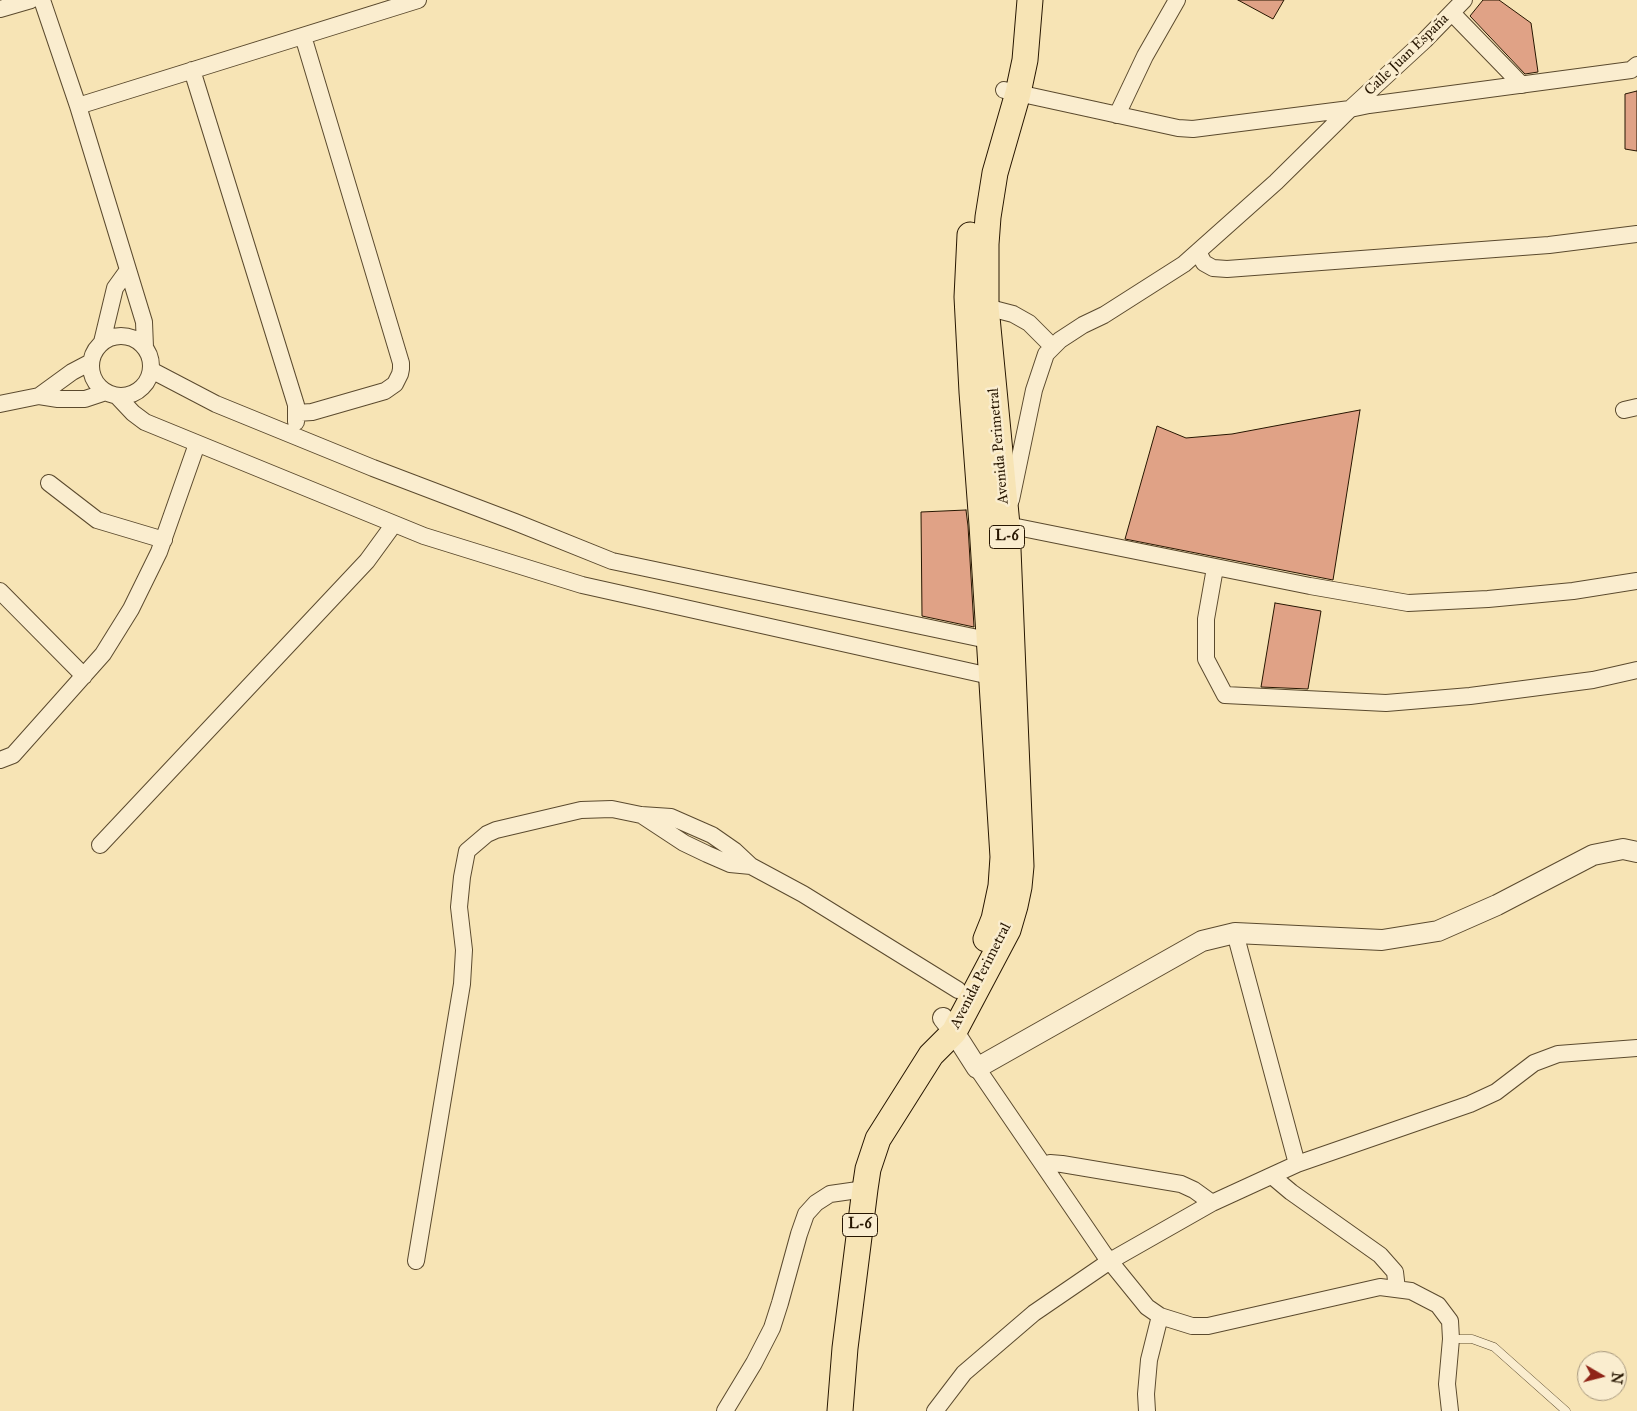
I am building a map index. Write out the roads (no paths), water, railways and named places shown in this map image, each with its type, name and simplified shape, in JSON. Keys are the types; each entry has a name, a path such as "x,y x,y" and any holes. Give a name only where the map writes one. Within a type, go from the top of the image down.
{"main road":[{"name":"Avenida Perimetral","path":"1000,642 1007,525 986,307 986,244 994,173 1011,91 1014,0"},
{"name":"Avenida Perimetral","path":"864,1189 878,1138 1008,930 1016,906 1019,887 1021,866 1000,642 982,525 972,392 968,288 970,234 976,195 1011,91 1025,60 1030,0"},
{"name":"Avenida Perimetral","path":"949,1025 958,990 982,947 994,919 1001,886 1003,857 1002,679"},
{"name":"L-6","path":"840,1411 845,1348 864,1189"}],"street":[{"path":"0,10 31,0"},
{"path":"0,404 39,396 72,400 111,394 128,395 139,390 147,381 151,370 150,358 145,347 144,322 78,106 42,0"},
{"path":"78,106 418,0"},
{"path":"1117,114 1145,56 1177,0"},
{"path":"1457,4 1522,85"},
{"name":"Calle Juan España","path":"1053,347 1060,340 1083,325 1104,315 1184,264 1276,182 1350,109 1425,40 1457,4"},
{"path":"297,413 312,412 386,391 395,384 401,368 396,344 303,36"},
{"path":"1011,91 1178,128 1193,129 1630,70 1637,65"},
{"path":"192,70 296,405 297,413 292,435"},
{"path":"1198,252 1204,263 1213,268 1227,269 1549,245 1637,234"},
{"path":"128,270 115,288 102,342 95,351 91,362 92,374 97,384 145,422 424,536 582,585 1002,679"},
{"path":"986,307 1013,314 1029,323 1053,347 1046,354 1034,390 1007,525"},
{"path":"102,342 113,337 124,336 136,340 145,347"},
{"path":"39,396 72,372 91,362"},
{"path":"151,370 216,404 612,561 1000,642"},
{"path":"0,760 13,755 84,676 103,654 131,610 164,540 197,444"},
{"path":"49,483 97,520 164,540"},
{"path":"100,845 367,561 394,524"},
{"path":"982,525 1007,525 1215,568 1408,603 1573,591 1637,581"},
{"path":"1215,568 1206,619 1206,660 1225,695 1386,703 1470,696 1592,680 1637,670"},
{"path":"0,591 84,676"},
{"path":"416,1261 462,984 464,950 459,907 462,877 467,851 479,840 496,830 581,810 612,809 641,815 684,843 706,854 730,864 751,866 803,894 958,990"},
{"path":"977,1068 1202,941 1235,933 1382,940 1438,931 1497,905 1593,855 1624,849 1637,852"},
{"path":"1235,933 1297,1164"},
{"path":"949,1025 1110,1261 1147,1307 1160,1316 1192,1326 1208,1326 1380,1287 1411,1291 1438,1305 1450,1321 1451,1339 1447,1384 1450,1411"},
{"path":"935,1411 964,1373 1034,1312 1110,1261 1212,1202 1297,1164 1470,1104 1496,1092 1534,1063 1558,1054 1637,1048"},
{"path":"1044,1166 1050,1163 1062,1164 1180,1184 1194,1190 1212,1202"},
{"path":"1272,1176 1291,1192 1380,1255 1395,1272 1397,1289"},
{"path":"726,1411 772,1328 806,1214 816,1203 830,1194 864,1189"},
{"path":"1147,1411 1146,1394 1149,1360 1160,1316"}],"lane":[{"path":"1451,1339 1472,1339 1494,1347 1566,1411"}]}
